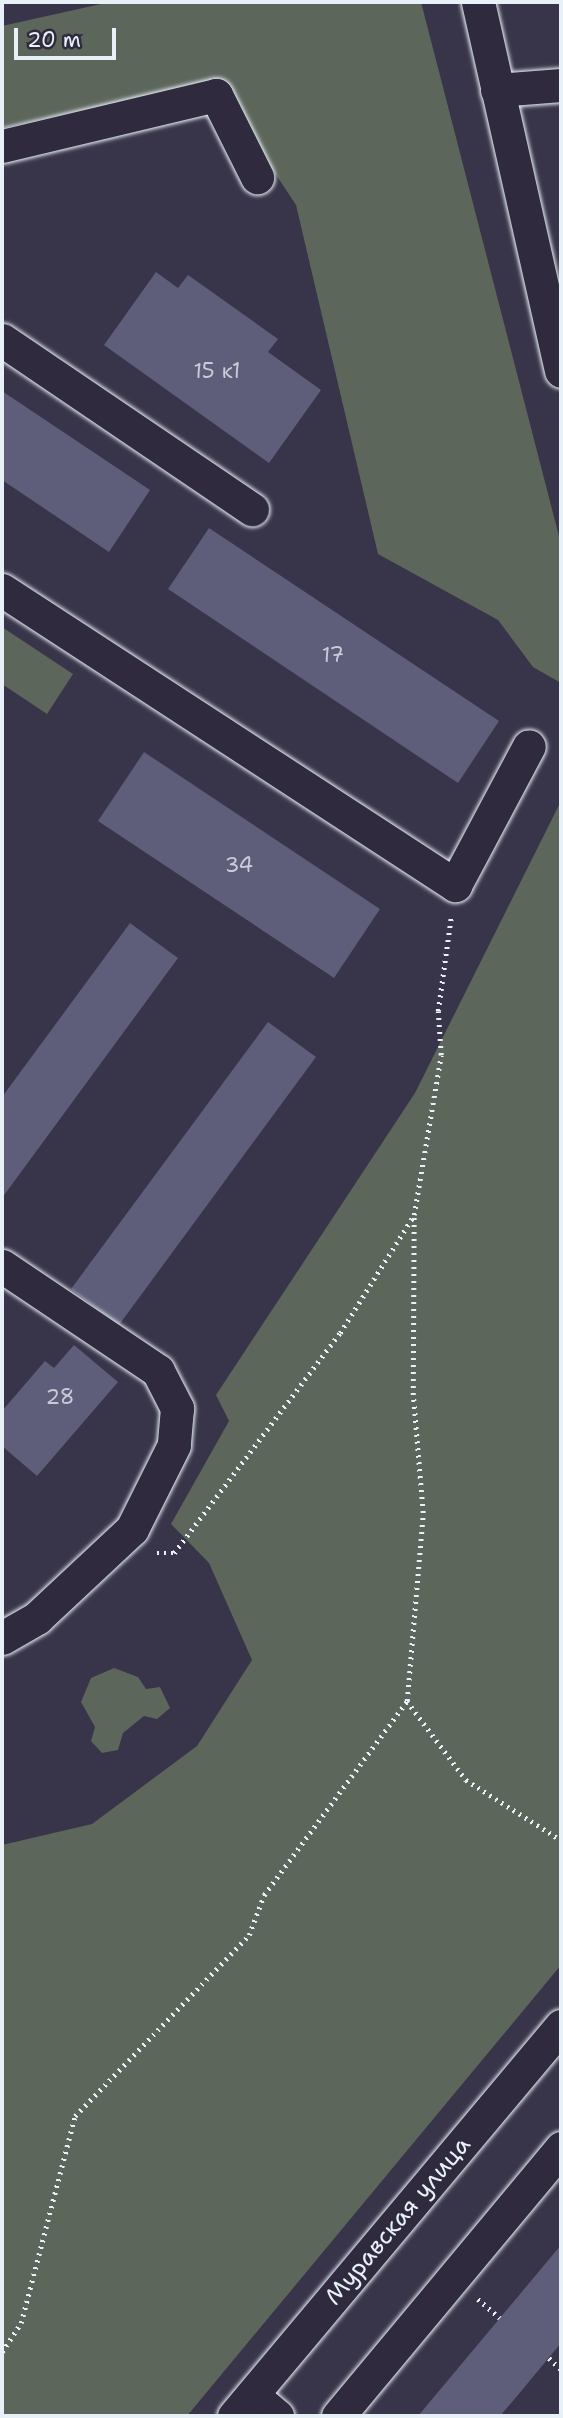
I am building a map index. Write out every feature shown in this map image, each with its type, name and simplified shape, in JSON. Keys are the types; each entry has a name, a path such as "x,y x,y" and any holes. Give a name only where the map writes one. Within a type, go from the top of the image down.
{"street":[{"path":"478,2 561,371"},
{"path":"497,90 561,85"},
{"path":"2,146 216,95 257,177"},
{"path":"2,340 252,509"},
{"path":"2,590 455,885 529,746"},
{"path":"2,1266 158,1371 177,1408 174,1445 139,1518 109,1552 37,1618 2,1638"},
{"name":"Муравская улица","path":"243,2406 561,2026"},
{"path":"338,2416 561,2148"},
{"path":"243,2406 277,2416"}],"path":[{"path":"2,2352 21,2323 75,2116 249,1935 264,1895 407,1701 423,1513 413,1395 414,1215 441,1055 438,1011 455,885"},
{"path":"109,1552 174,1553 340,1333 414,1215"},
{"path":"407,1701 466,1780 561,1840"},
{"path":"548,2358 561,2369"}],"shaded area":[{"path":"110,2 421,2 561,544 561,683 533,667 498,620 378,554 296,205 214,81 2,128 2,26"},
{"path":"2,627 73,674 47,714 2,684"},
{"path":"561,801 561,1965 187,2416 2,2416 2,1845 92,1824 197,1746 252,1660 209,1563 171,1524 229,1421 216,1395 415,1093"},
{"path":"114,1668 138,1677 146,1689 160,1687 170,1708 157,1719 144,1716 123,1733 118,1750 102,1753 91,1741 95,1727 81,1702 91,1678"}],"building":[{"path":"156,272 178,288 188,275 278,339 268,352 321,390 269,463 104,345"},
{"path":"2,391 150,490 109,552 2,480"},
{"path":"209,528 499,721 458,783 168,589"},
{"path":"144,752 380,909 334,978 98,821"},
{"path":"130,923 178,958 2,1198 2,1097"},
{"path":"268,1022 316,1057 119,1325 71,1289"},
{"path":"74,1345 118,1382 37,1476 2,1446 2,1411 45,1361 54,1368"},
{"path":"561,2245 561,2343 518,2395 500,2416 418,2416"}]}
